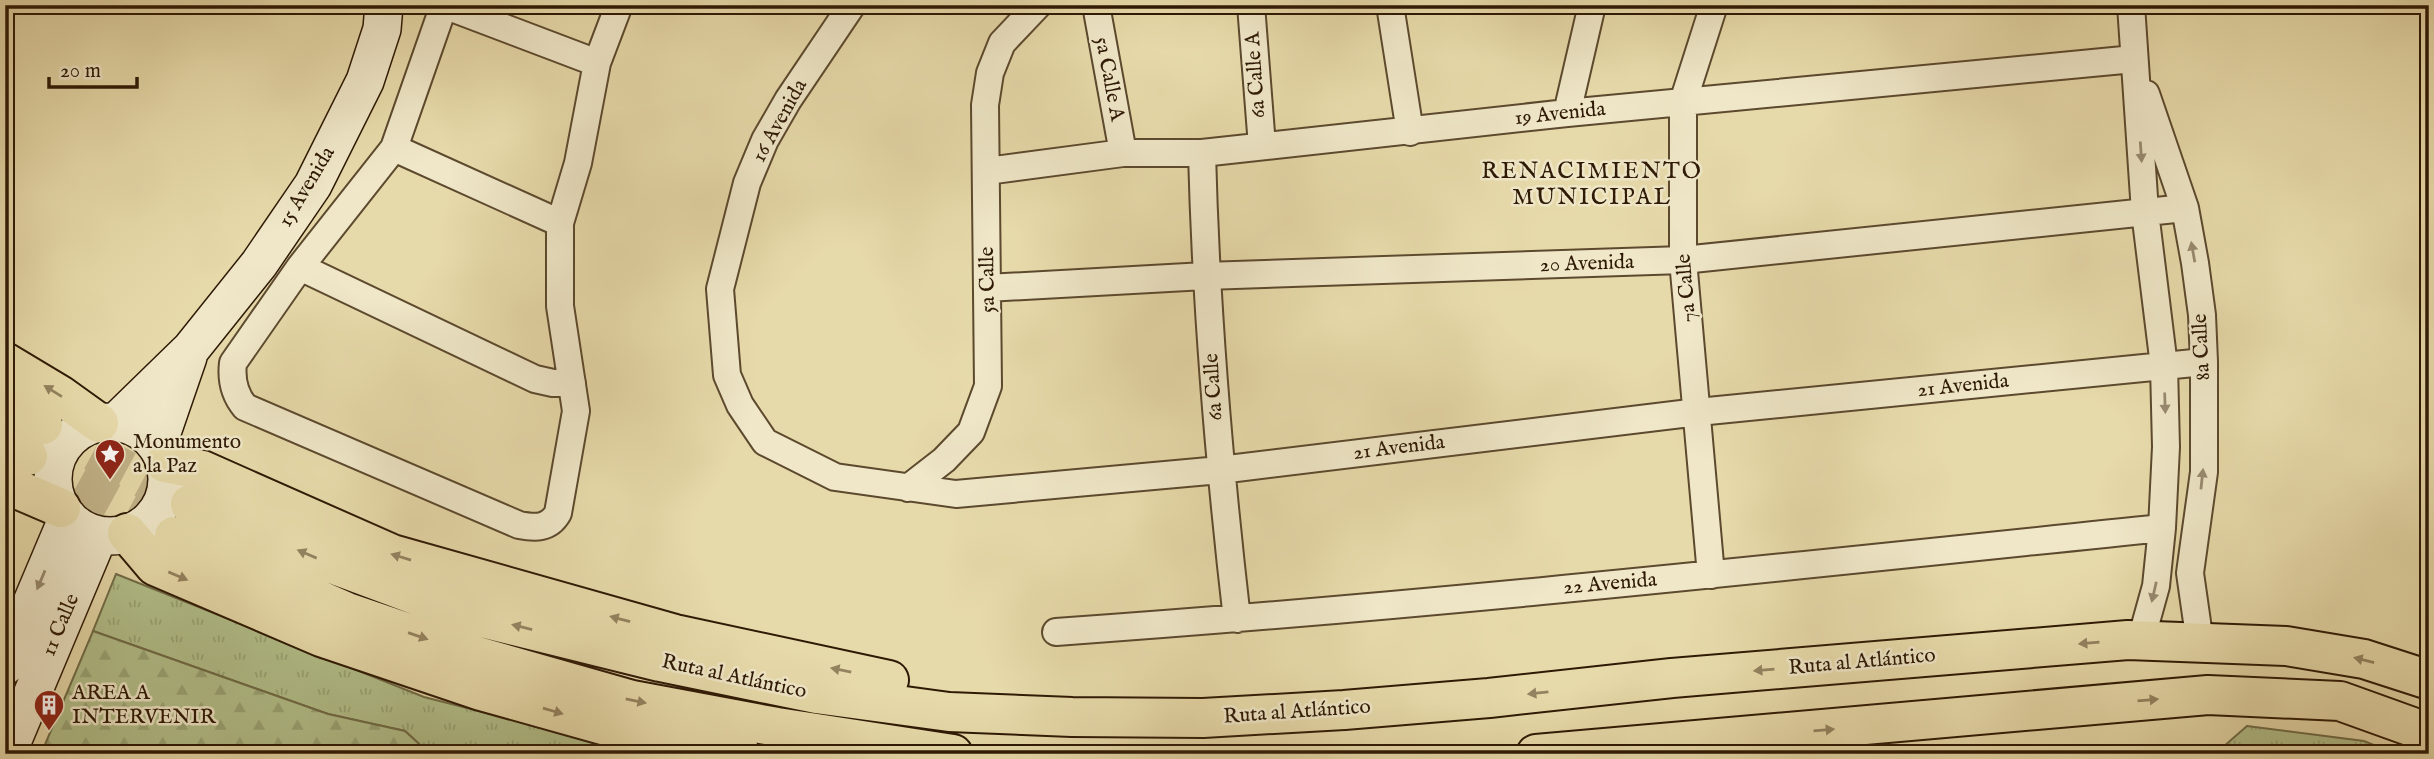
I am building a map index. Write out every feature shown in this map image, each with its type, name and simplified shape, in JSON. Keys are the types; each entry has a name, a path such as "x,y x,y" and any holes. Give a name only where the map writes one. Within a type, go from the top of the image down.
{"highway":[{"path":"5,362 107,422"},
{"path":"5,402 20,452 64,512"},
{"path":"161,455 202,470 392,554 675,634 908,684 948,712"},
{"name":"Ruta al Atlántico","path":"953,754 893,750 632,700 470,654 347,612 182,520 328,563 466,614 660,662 816,694 948,712 1072,718 1203,718 1293,713 1489,698 1686,677 2141,640 2286,646 2364,659 2429,680"},
{"path":"113,534 155,566 321,637 481,691 606,726 741,754"},
{"path":"1536,754 2208,695 2340,701 2429,733"}],"street":[{"name":"15 Avenida","path":"107,422 191,349 259,264 313,184 365,81 382,29 384,5"},
{"path":"597,63 444,5 394,148 294,276 233,363 234,386 245,407 519,526 543,527 553,521 558,513 576,411 561,306 560,223 578,163 597,63 619,5"},
{"name":"16 Avenida","path":"720,289 747,183 765,140 788,100 852,5"},
{"name":"5a Calle A","path":"1096,5 1123,153"},
{"name":"6a Calle A","path":"1251,5 1262,146"},
{"path":"1390,5 1410,132"},
{"path":"1567,113 1592,5"},
{"name":"7a Calle","path":"1712,575 1683,260 1683,102 1714,5"},
{"name":"8a Calle","path":"2131,5 2145,212 2164,366 2166,447 2156,586 2141,640"},
{"name":"5a Calle","path":"908,488 944,460 971,432 988,386 985,105 990,73 1002,43 1040,6"},
{"name":"19 Avenida","path":"987,171 1123,153 1202,153 1567,113 2134,59"},
{"name":"8a Calle","path":"2134,59 2185,208 2195,263 2204,362 2204,472 2190,573 2200,643"},
{"path":"394,148 560,223"},
{"name":"6a Calle","path":"1202,153 1205,276 1220,470 1237,619"},
{"name":"20 Avenida","path":"987,288 1205,276 1683,260 2185,208"},
{"path":"259,264 294,276 535,379 572,383"},
{"name":"21 Avenida","path":"720,289 727,375 740,405 765,442 835,477 956,494 1220,470 1698,412 2204,362"},
{"name":"15 Avenida","path":"161,455 191,349"},
{"path":"107,422 139,430 161,455 167,481 164,498 143,526 113,534 82,528 64,512 55,491 53,473 58,456 68,440 82,429 107,422"},
{"name":"11 Calle","path":"5,666 64,512"},
{"name":"22 Avenida","path":"1056,632 1237,619 1712,575 2162,528"},
{"name":"11 Calle","path":"7,754 113,534"}],"green space":[{"path":"116,574 424,697 646,754 430,754 405,731 328,714 93,631"},
{"path":"93,631 328,714 405,731 430,754 41,754"},
{"path":"2247,726 2364,741 2396,754 2215,754"}],"tunnel":[{"path":"43,425 190,504"},
{"path":"28,456 174,536"}],"place":[{"name":"Monumento a la Paz","path":"110,481"},
{"name":"AREA A INTERVENIR","path":"49,732"}],"district":[{"name":"RENACIMIENTO MUNICIPAL","path":"1592,184"}]}
